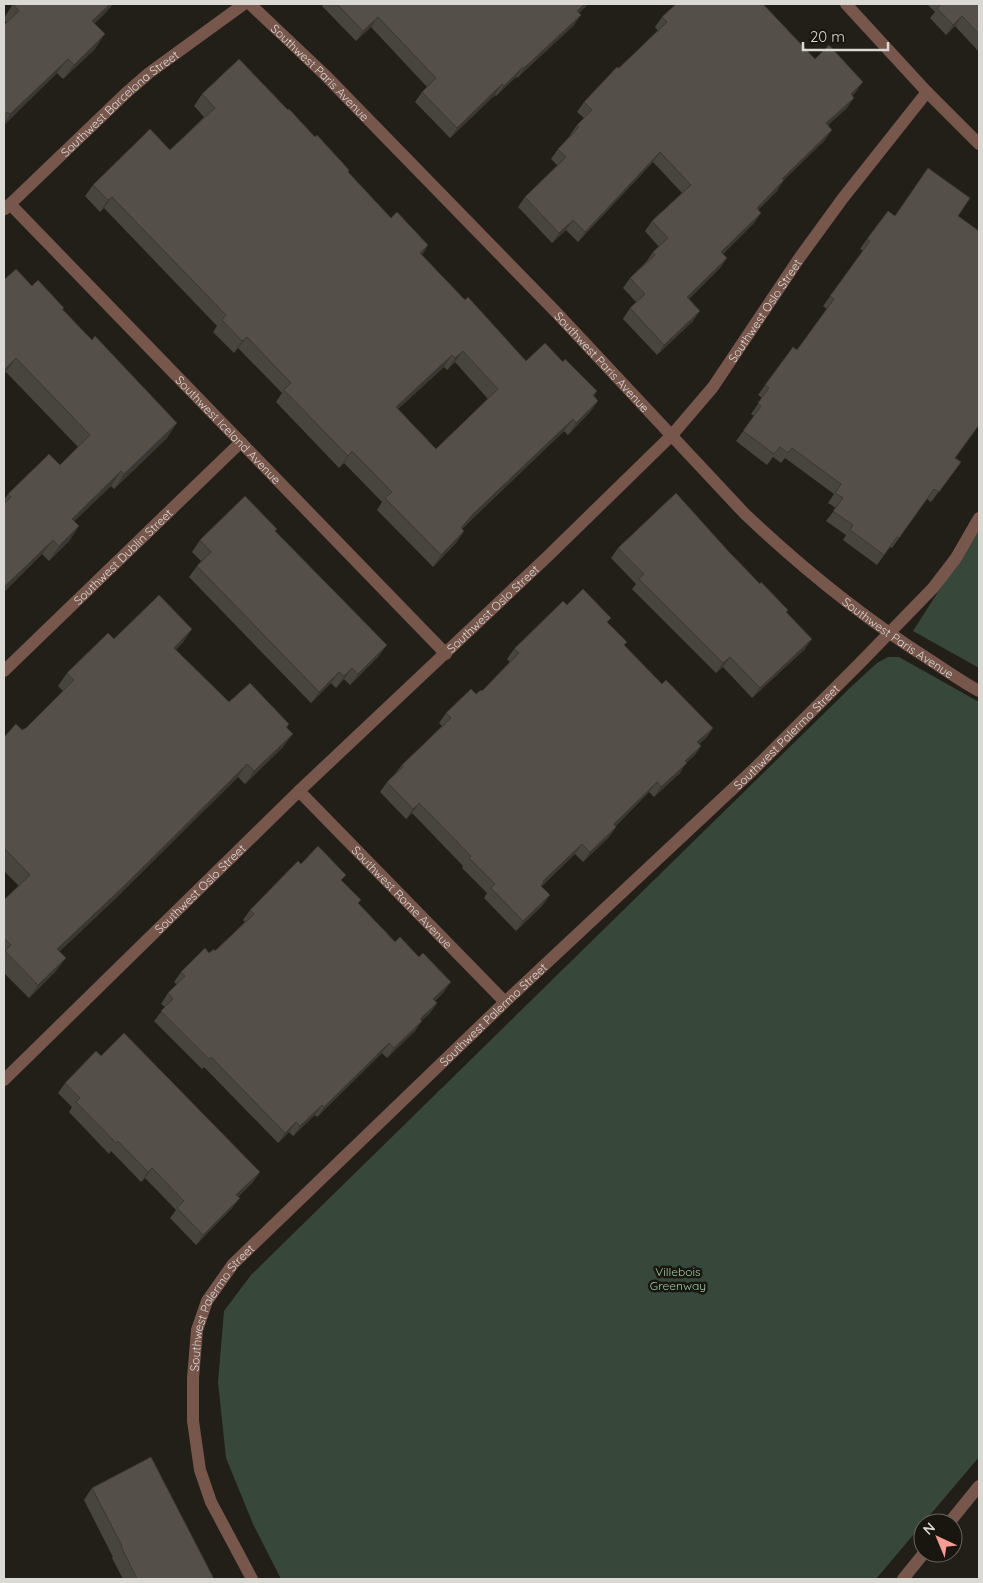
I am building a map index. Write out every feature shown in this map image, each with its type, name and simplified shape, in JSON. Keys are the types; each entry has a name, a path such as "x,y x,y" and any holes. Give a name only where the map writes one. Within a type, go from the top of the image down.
{"street":[{"name":"Southwest Barcelona Street","path":"7,207 131,88 244,4"},
{"name":"Southwest Paris Avenue","path":"250,4 325,75 560,317 745,514 818,580 889,634 979,690"},
{"path":"846,4 927,92 979,144"},
{"name":"Southwest Oslo Street","path":"4,1080 299,792 446,654 672,435 714,387 805,250 843,198 927,92"},
{"name":"Southwest Iceland Avenue","path":"7,207 241,442 446,654"},
{"name":"Southwest Dublin Street","path":"4,672 241,442"},
{"name":"Southwest Palermo Street","path":"252,1579 211,1502 197,1457 193,1421 193,1378 197,1330 207,1301 233,1264 505,1002 754,769 889,634 933,588 956,558 979,518"},
{"name":"Southwest Rome Avenue","path":"299,792 505,1002"},
{"path":"958,1513 978,1489"},
{"path":"903,1579 916,1563"}],"green space":[{"path":"979,528 979,668 913,631"},
{"name":"Villebois Greenway","path":"888,657 899,657 979,702 979,1457 932,1513 913,1513 913,1535 876,1579 281,1579 253,1524 226,1458 218,1382 224,1311 251,1275 877,663"}],"building":[{"path":"13,4 110,4 92,21 105,34 74,65 68,59 10,114 7,112 4,116 4,25 19,11"},
{"path":"337,4 584,4 577,11 581,15 504,86 502,84 457,128 422,92 436,78 378,17 363,31"},
{"path":"676,4 763,4 815,59 829,45 863,82 851,94 854,98 826,123 832,130 782,179 784,180 757,208 761,213 721,252 727,258 687,297 700,311 664,345 630,308 645,294 630,278 655,255 653,252 668,238 652,221 691,185 660,152 585,232 573,220 559,233 525,197 566,157 558,149 592,110 584,102 617,67 619,68 667,22 662,17"},
{"path":"942,4 979,4 979,34 962,16 953,25 937,8"},
{"path":"239,59 315,137 317,135 391,218 397,212 428,245 420,253 465,300 468,297 526,361 545,343 563,362 565,359 597,391 593,395 598,401 576,423 573,419 472,515 461,528 464,531 441,555 385,498 392,492 352,451 348,456 284,390 291,383 247,337 242,341 222,320 226,315 112,197 108,200 93,185 150,129 170,150 215,108 202,94","holes":["463,351 498,389 436,449 396,407 452,355 455,358"]},
{"path":"928,168 970,198 958,216 979,231 979,425 955,458 961,462 939,492 934,489 899,538 897,537 884,555 850,530 853,525 833,511 843,498 835,493 841,484 792,448 788,453 780,447 774,454 743,431 761,406 758,403 769,388 765,385 793,347 797,350 834,299 830,296 870,241 867,239 888,211 895,216"},
{"path":"16,269 32,286 38,280 64,308 62,309 92,340 95,336 177,423 124,474 121,471 72,519 79,526 59,546 53,540 4,587 4,504 11,497 8,494 49,454 60,465 90,435 16,358 4,370 4,280"},
{"path":"676,493 730,553 788,610 786,612 812,639 760,688 730,657 723,663 639,579 644,574 618,548"},
{"path":"245,496 277,529 275,531 387,645 358,674 352,668 344,676 339,672 319,692 197,566 211,552 200,540"},
{"path":"583,589 611,618 607,622 627,642 624,645 662,684 666,680 713,728 697,742 701,746 685,761 687,763 661,787 657,782 614,824 616,827 590,852 582,844 543,881 541,886 550,895 523,921 491,888 495,884 469,858 471,856 419,803 413,809 387,782 451,718 446,713 471,689 476,694 482,691 519,653 514,649 563,601 567,605"},
{"path":"159,595 192,629 174,648 229,702 250,683 289,724 286,727 293,734 254,771 247,764 124,886 57,949 66,958 38,985 5,951 11,945 4,938 4,900 30,875 4,848 4,737 16,724 22,730 26,728 74,680 67,673 108,633 114,639"},
{"path":"318,846 346,875 341,880 361,900 358,903 395,942 400,937 419,957 423,953 451,982 433,999 437,1003 420,1019 422,1021 394,1048 389,1043 324,1107 322,1105 300,1126 296,1122 285,1133 211,1057 209,1059 161,1011 173,999 168,993 185,976 181,972 205,948 209,953 214,949 215,951 254,914 250,910 298,861 301,864"},
{"path":"124,1033 260,1172 236,1195 240,1198 203,1235 177,1208 184,1201 152,1168 148,1172 118,1141 116,1143 76,1102 80,1098 65,1083 96,1051 101,1056"},
{"path":"151,1457 214,1579 137,1579 92,1488"}]}
